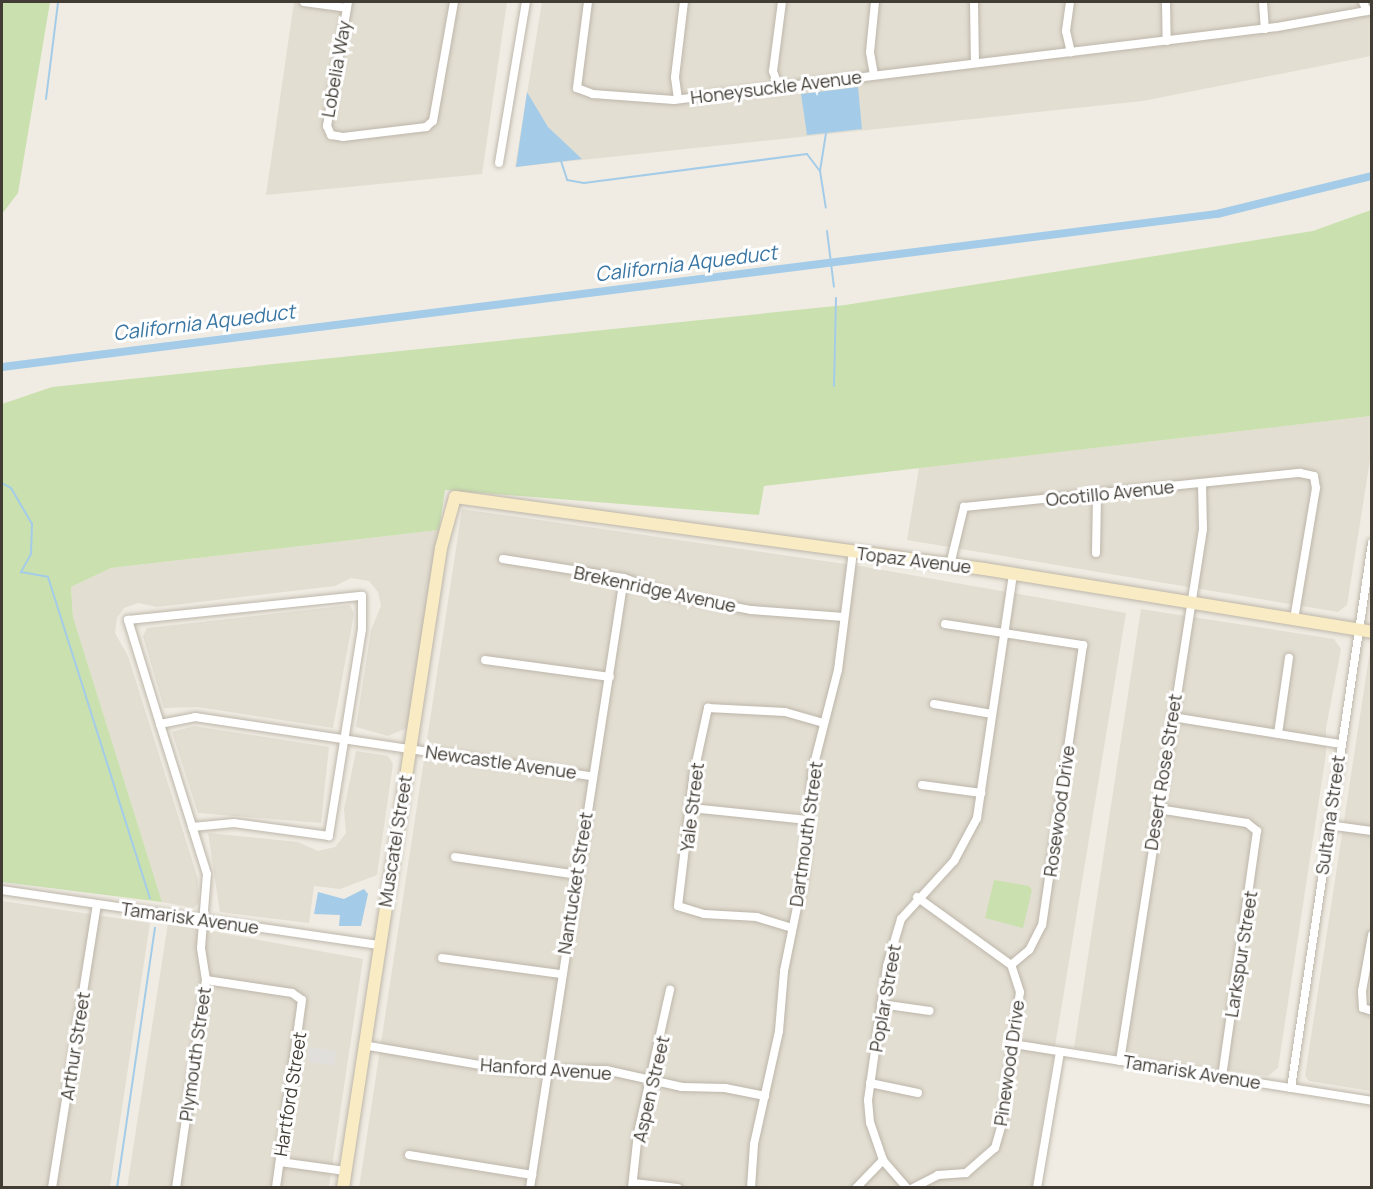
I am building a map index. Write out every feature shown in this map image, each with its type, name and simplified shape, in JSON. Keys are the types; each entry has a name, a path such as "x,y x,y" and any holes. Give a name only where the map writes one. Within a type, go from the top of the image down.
{"street":[{"path":"304,2 347,5"},
{"name":"Lobelia Way","path":"347,5 327,126 331,135 426,127 433,121 454,2"},
{"path":"499,163 526,2"},
{"name":"Honeysuckle Avenue","path":"588,2 577,88 593,94 678,99 1265,29 1369,11"},
{"path":"678,99 675,77 684,2"},
{"path":"778,86 773,71 782,2"},
{"path":"874,75 870,52 875,2"},
{"path":"975,2 975,63"},
{"path":"1070,2 1066,31 1071,52"},
{"path":"1166,2 1167,41"},
{"path":"1263,2 1265,29"},
{"path":"1364,2 1369,11"},
{"name":"Ocotillo Avenue","path":"950,565 964,507 1097,496 1202,484 1314,476 1316,488 1294,620"},
{"name":"Desert Rose Street","path":"1120,1061 1189,603 1203,529 1202,484"},
{"name":"Topaz Avenue","path":"456,496 1013,574 1371,632"},
{"name":"Muscatel Street","path":"343,1188 378,945 441,548 456,496"},
{"path":"1096,553 1097,496"},
{"name":"Sultana Street","path":"1291,1088 1371,543"},
{"name":"Dartmouth Street","path":"751,1188 754,1143 779,1031 792,928 804,873 807,820 823,723 838,670 853,552"},
{"name":"Brekenridge Avenue","path":"503,559 624,578 667,594 751,610 844,617"},
{"name":"Poplar Street","path":"907,1188 883,1160 870,1123 870,1083 881,1004 901,919 917,897 954,861 977,818 1013,574"},
{"name":"Nantucket Street","path":"530,1188 591,776 610,677 624,578"},
{"name":"Plymouth Street","path":"176,1188 206,980 201,948 207,874 128,620 350,594 362,596 365,605 345,739"},
{"path":"945,624 1006,632"},
{"name":"Rosewood Drive","path":"1006,632 1083,645 1042,926 1029,950 1011,965"},
{"path":"1278,734 1289,658"},
{"path":"485,660 610,677"},
{"path":"934,704 992,714"},
{"name":"Yale Street","path":"792,928 757,917 704,914 678,906 691,808 708,708 785,712 823,723"},
{"name":"Newcastle Avenue","path":"160,724 195,717 591,776"},
{"path":"1172,717 1340,744"},
{"path":"192,827 234,823 329,836 345,739"},
{"path":"922,785 981,793"},
{"path":"691,808 807,820"},
{"name":"Larkspur Street","path":"1158,809 1247,823 1257,831 1222,1077"},
{"path":"1328,825 1371,831"},
{"path":"455,857 578,875"},
{"name":"Tamarisk Avenue","path":"2,890 378,945"},
{"path":"917,897 1011,965"},
{"name":"Arthur Street","path":"52,1188 97,905"},
{"path":"1367,1010 1371,934"},
{"path":"442,958 561,974"},
{"name":"Pinewood Drive","path":"913,1188 938,1175 966,1173 995,1148 1020,992 1011,965"},
{"name":"Hartford Street","path":"206,980 292,993 302,1000 276,1188"},
{"name":"Aspen Street","path":"633,1185 670,990"},
{"path":"881,1004 930,1011"},
{"name":"Tamarisk Avenue","path":"1013,1044 1371,1101"},
{"name":"Hanford Avenue","path":"363,1046 547,1072 563,1067 606,1070 651,1082 765,1096"},
{"path":"1037,1188 1060,1052"},
{"path":"870,1083 918,1093"},
{"path":"409,1155 532,1175"},
{"path":"856,1188 883,1160"},
{"path":"280,1162 345,1171"},
{"path":"633,1185 678,1188"}],"shaded area":[{"path":"294,2 507,2 482,174 266,195"},
{"path":"542,2 1371,2 1371,56 1143,101 515,167"},
{"path":"1371,416 1371,454 1347,605 1338,612 907,540 919,468"},
{"path":"462,509 866,567 1126,613 1032,1187 359,1188"},
{"path":"439,530 407,728 388,736 356,727 371,630 381,606 378,592 369,581 351,578 335,586 157,607 138,603 124,608 117,618 115,633 128,656 198,879 199,902 194,908 162,902 73,617 71,587 111,568"},
{"path":"350,605 354,614 333,728 198,707 164,708 143,636 147,628"},
{"path":"1141,609 1334,639 1341,649 1326,728 1326,754 1278,1068 1268,1076 1074,1048"},
{"path":"1371,644 1371,1091 1309,1081 1305,1076"},
{"path":"194,726 329,747 321,823 198,813 172,732"},
{"path":"356,751 388,756 393,764 377,875 340,889 314,886 309,923 220,912 208,833 298,842 318,851 335,847 346,833 344,809"},
{"path":"2,901 150,923 110,1187 2,1187"},
{"path":"168,923 363,959 329,1187 127,1188"},
{"path":"308,1047 337,1051 334,1066 309,1062"}],"green space":[{"path":"2,2 50,2 18,193 2,214"},
{"path":"1371,210 1371,416 764,486 759,515 445,490 439,530 111,568 71,587 73,617 162,902 2,882 2,404 52,387 845,305 1313,231"},
{"path":"994,880 1029,886 1032,890 1023,928 985,918"}],"water":[{"path":"858,87 862,129 807,135 801,94"},
{"path":"527,92 548,127 582,159 516,167"},
{"path":"364,889 368,894 361,926 339,926 340,915 314,914 318,892 344,899"}],"waterway":[{"path":"46,99 58,2"},
{"path":"820,171 826,133"},
{"path":"561,161 567,180 584,183 807,154 820,171 826,208"},
{"name":"California Aqueduct","path":"2,367 1217,214 1372,176"},
{"name":"California Aqueduct","path":"827,231 834,287"},
{"path":"834,386 836,298"},
{"path":"2,483 11,488 32,524 31,554 21,572 48,577 150,898"},
{"path":"117,1188 155,928"}]}
